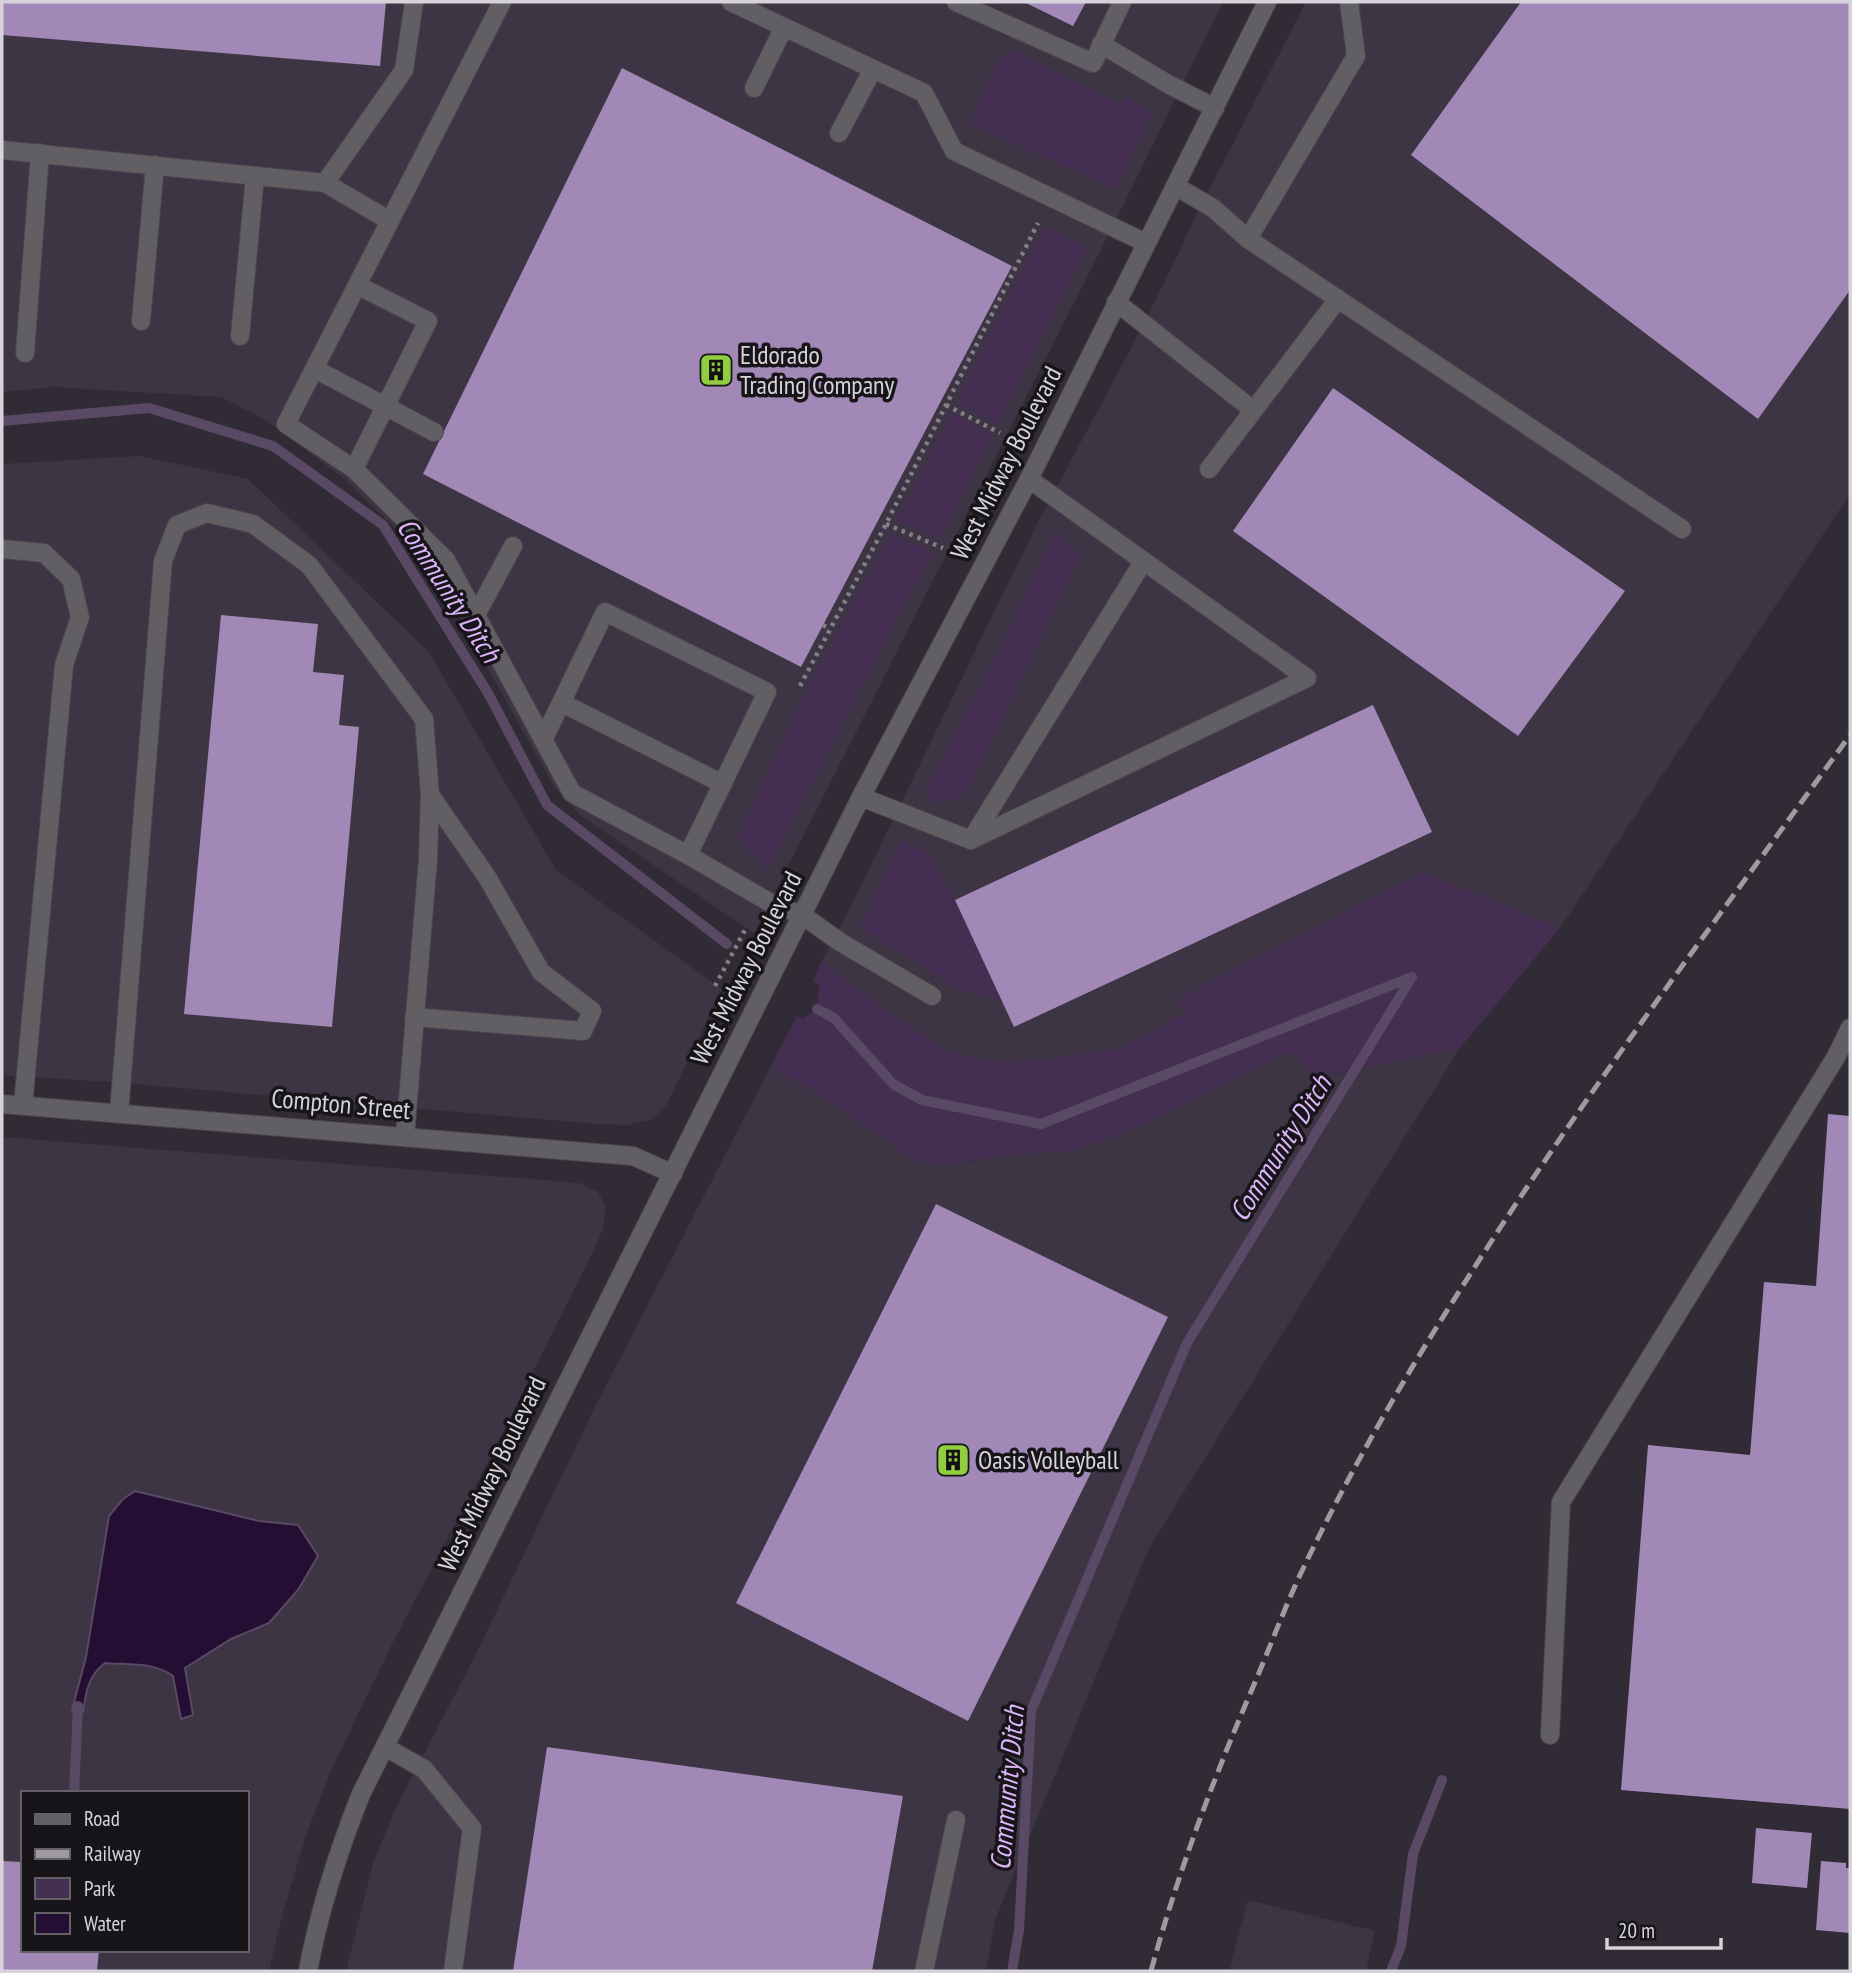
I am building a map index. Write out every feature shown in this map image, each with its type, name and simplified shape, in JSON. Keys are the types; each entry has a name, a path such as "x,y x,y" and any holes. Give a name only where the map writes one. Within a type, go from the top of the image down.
{"street":[{"path":"325,183 404,70 414,2"},
{"path":"502,2 286,424 354,469 446,560 572,793 769,902 802,915 840,942 932,996"},
{"path":"956,2 1093,63 1122,2"},
{"name":"West Midway Boulevard","path":"308,1971 319,1918 361,1794 861,797 1028,479 1267,2"},
{"path":"1248,239 1356,56 1349,2"},
{"path":"740,4 924,93 954,151 1146,243"},
{"path":"754,88 784,27"},
{"path":"1101,44 1214,107"},
{"path":"839,133 873,69"},
{"path":"2,149 325,183 390,221"},
{"path":"25,353 40,153"},
{"path":"142,321 155,165"},
{"path":"240,336 256,176"},
{"path":"1175,186 1213,208 1248,239 1682,529"},
{"path":"354,469 428,321 357,285"},
{"path":"1209,469 1338,299"},
{"path":"1116,302 1254,410"},
{"path":"315,369 434,432"},
{"path":"861,797 971,840 1307,678 1028,479"},
{"path":"119,1113 163,561 177,525 207,513 253,524 309,565 424,719 430,795 428,859 405,1136"},
{"path":"476,615 513,546"},
{"path":"2,549 44,553 71,579 80,617 64,665 23,1105"},
{"path":"971,840 1143,562"},
{"path":"543,740 606,612 767,692 688,855"},
{"path":"562,703 723,784"},
{"path":"414,1017 583,1031 592,1011 541,972 487,877 430,795"},
{"path":"1550,1735 1561,1502 1843,1056 1850,1028"},
{"name":"Compton Street","path":"2,1104 633,1156 673,1174"},
{"path":"385,1747 424,1769 472,1828 453,1971"},
{"path":"924,1971 956,1820"}],"path":[{"path":"800,686 886,524 1038,222"},
{"path":"946,405 1000,433"},
{"path":"886,524 943,548"},
{"path":"823,625 829,629"},
{"path":"715,986 746,928"}],"shaded area":[{"path":"2,2 1223,2 1113,226 754,933 581,816 555,788 424,555 342,477 264,419 221,397 53,387 2,392"},
{"path":"1306,2 1850,2 1850,494 1560,928 1422,872 1178,999 1185,1013 1114,1050 1012,1063 973,1058 947,1050 902,1022 821,962 1038,522 1144,324 1203,202"},
{"path":"140,456 248,479 429,652 556,870 722,989 667,1104 651,1120 628,1125 596,1124 2,1075 2,464"},
{"path":"1460,1048 1149,1548 995,1920 986,1971 346,1971 374,1860 398,1804 473,1660 596,1405 770,1068 811,1089 857,1120 968,1162 1014,1154 1073,1151 1115,1136 1192,1102 1292,1051 1315,1078"},
{"path":"2,1137 579,1183 598,1192 606,1207 603,1228 594,1250 481,1475 394,1640 332,1768 306,1835 269,1971 2,1971"},
{"path":"1248,1900 1375,1931 1366,1971 1229,1971"}],"green space":[{"path":"1014,49 1120,104 1128,96 1153,112 1115,190 970,123 998,60"},
{"path":"1044,226 1087,248 998,424 956,402"},
{"path":"952,412 993,435 941,539 896,520"},
{"path":"1055,531 1081,555 970,786 958,799 935,803 925,791 1006,636"},
{"path":"891,532 935,553 906,601 768,870 745,848 738,836 806,689"},
{"path":"901,839 928,853 955,900 1002,1000 958,989 860,927"},
{"path":"1423,872 1560,928 1460,1048 1315,1078 1292,1051 1192,1102 1115,1136 1073,1151 1014,1154 940,1166 915,1160 811,1089 770,1068 797,1016 803,1019 817,1008 819,984 813,982 821,962 902,1022 946,1050 974,1058 1012,1063 1114,1050 1185,1013 1178,999"}],"water":[{"path":"135,1491 259,1521 298,1525 318,1556 298,1590 269,1623 231,1639 185,1668 193,1715 181,1719 173,1676 158,1668 141,1665 105,1663 91,1679 83,1712 72,1710 86,1657 109,1516 123,1499"}],"building":[{"path":"2,2 386,2 380,66 2,35"},
{"path":"1024,2 1086,2 1073,26"},
{"path":"1521,2 1850,2 1850,290 1758,419 1411,155"},
{"name":"Eldorado Trading Company","path":"622,68 1012,266 801,667 423,474"},
{"path":"1333,388 1625,591 1518,736 1233,531"},
{"path":"221,615 318,624 313,672 344,675 339,725 359,727 332,1027 184,1014"},
{"path":"1373,705 1432,832 1014,1027 955,900"},
{"path":"1828,1114 1850,1116 1850,1809 1621,1790 1648,1445 1750,1455 1764,1282 1816,1286"},
{"name":"Oasis Volleyball","path":"936,1204 1168,1317 968,1721 736,1603"},
{"path":"547,1747 903,1796 872,1971 513,1971"},
{"path":"1756,1828 1812,1833 1807,1888 1752,1883"},
{"path":"2,1861 21,1862 21,1952 99,1952 97,1971 2,1971"},
{"path":"1821,1861 1846,1863 1846,1868 1850,1868 1850,1933 1816,1930"}],"waterway":[{"name":"Community Ditch","path":"2,421 149,408 273,446 383,525 488,693 547,805 727,944"},
{"name":"Community Ditch","path":"817,1009 834,1018 893,1084 922,1100 1041,1124 1412,977 1187,1343 1031,1711 1019,1930 1012,1971"},
{"path":"74,1791 78,1706"},
{"path":"1391,1971 1401,1946 1413,1854 1442,1780"}],"railway":[{"path":"1151,1971 1172,1900 1222,1762 1300,1575 1376,1428 1440,1322 1555,1146 1850,735"}],"place":[{"name":"Eldorado Trading Company","path":"716,370"},
{"name":"Oasis Volleyball","path":"953,1460"}]}
